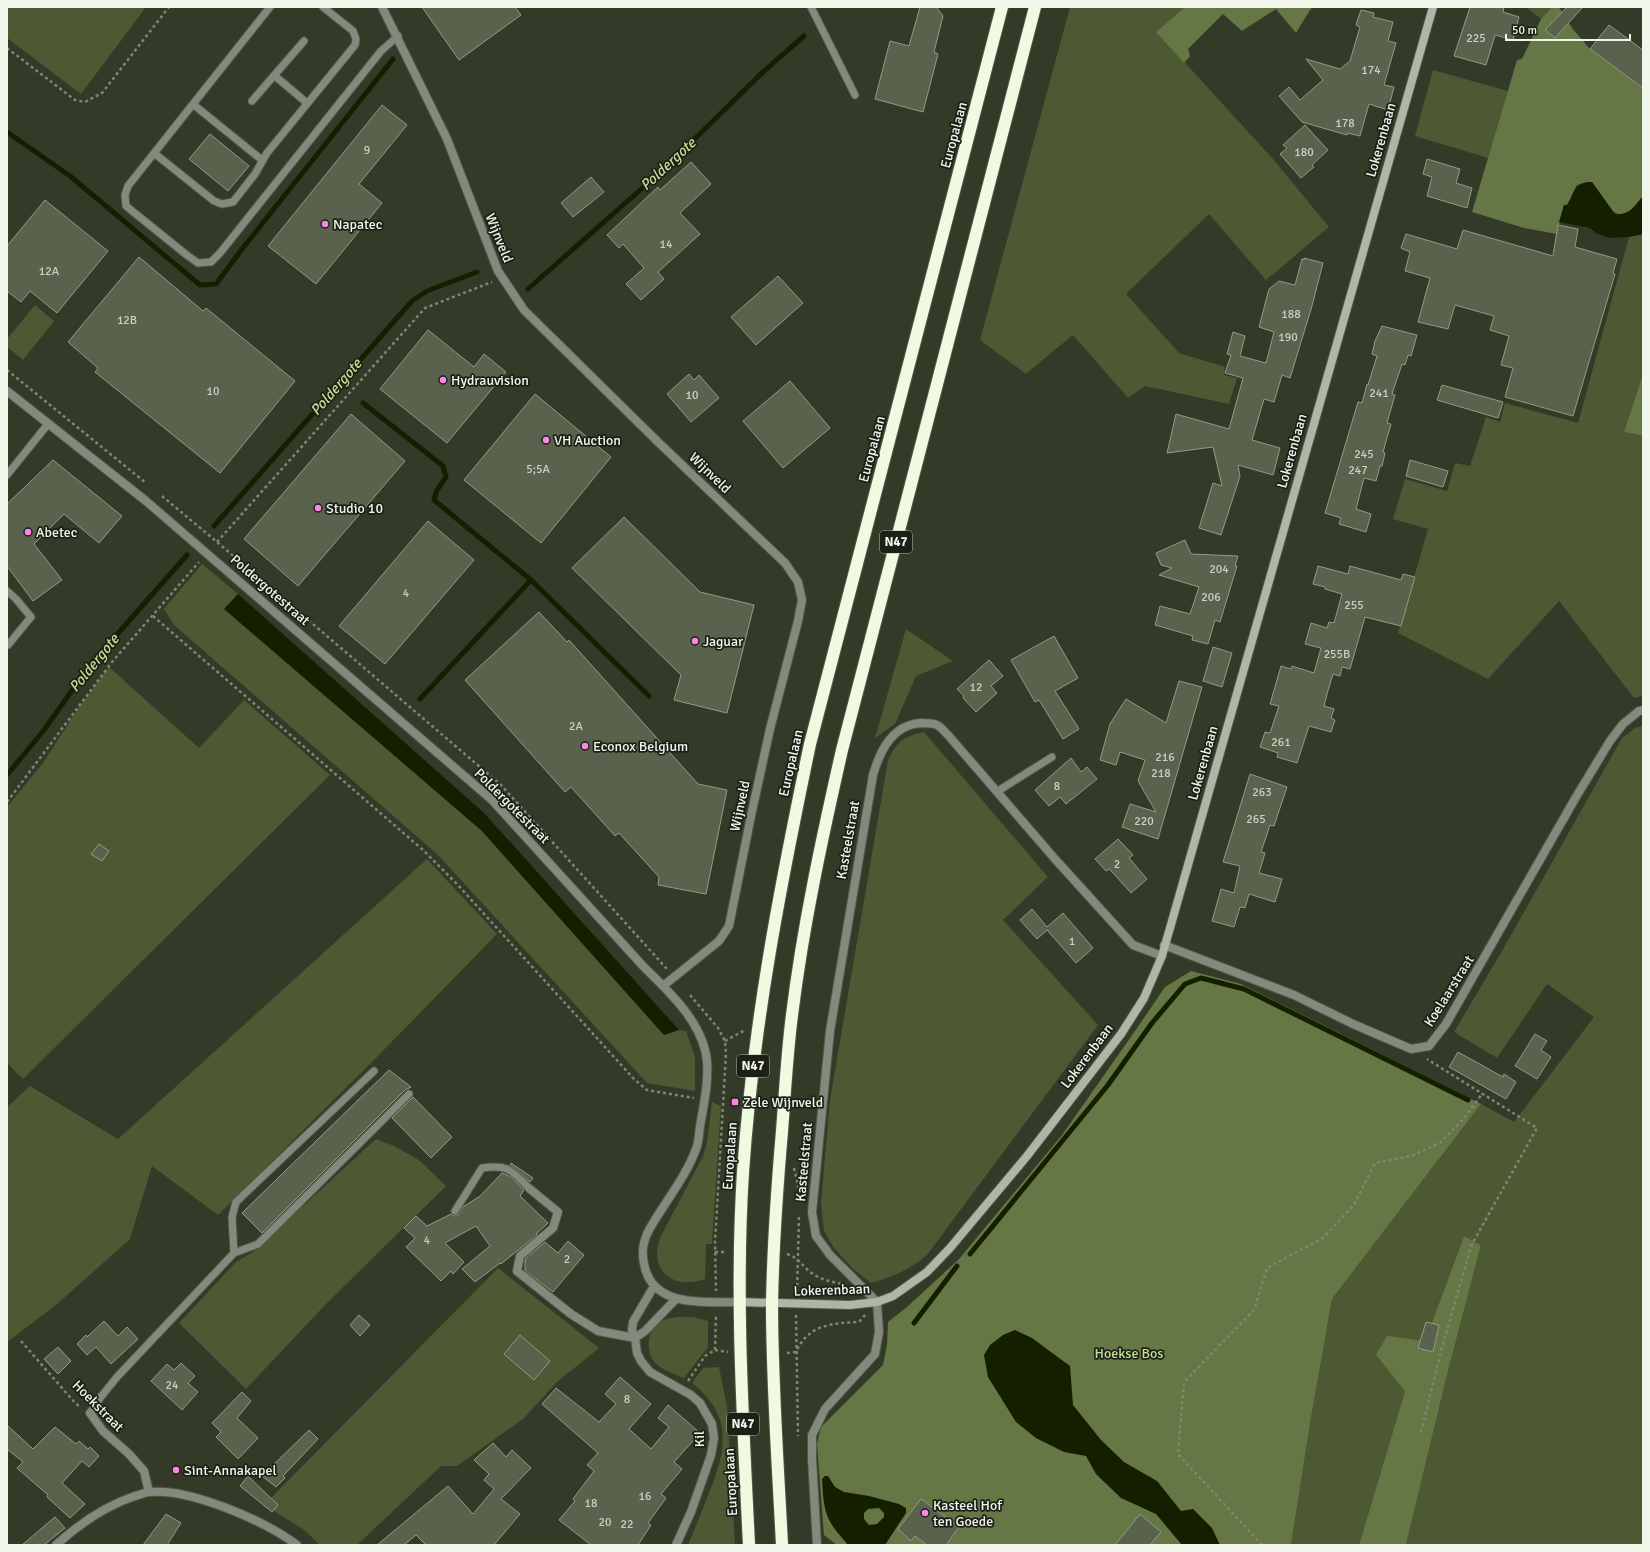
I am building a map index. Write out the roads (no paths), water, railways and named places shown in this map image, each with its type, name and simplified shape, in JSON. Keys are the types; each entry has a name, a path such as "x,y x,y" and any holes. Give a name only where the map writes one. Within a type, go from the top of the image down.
{"highway":[{"name":"Europalaan","path":"749,1545 740,1363 739,1302 743,1175 751,1083 764,981 790,837 810,744 1002,7"},
{"name":"N47","path":"782,1545 772,1304 777,1194 792,1015 821,845 842,750 1035,7"}],"street":[{"name":"Wijnveld","path":"382,7 398,36 446,139 498,271 524,310 657,441 786,563 798,582 802,600 798,621 770,729 729,926 719,941 663,986"},
{"name":"Lokerenbaan","path":"739,1302 796,1305 850,1305 877,1302 893,1296 927,1272 950,1248 1027,1156 1121,1034 1144,998 1162,956 1433,7"},
{"name":"Poldergotestraat","path":"7,390 146,501 492,800 663,986 689,1017 706,1051 707,1069 704,1099 697,1148 689,1165 649,1230 643,1244 643,1260 646,1273 654,1286"},
{"name":"Koelaarstraat","path":"1164,945 1294,995 1353,1024 1411,1049 1429,1046 1446,1024 1576,797 1610,741 1623,724 1639,711 1643,710"},
{"name":"Kasteelstraat","path":"877,1302 830,1255 816,1236 812,1212 830,1031 873,775 879,755 890,739 900,730 916,723 936,724 948,735 998,791 1055,859 1133,945 1162,956"},
{"path":"530,1189 558,1212 553,1228 520,1256 517,1271 571,1314 598,1331 635,1338 645,1331 676,1299"},
{"path":"654,1286 676,1299 739,1302"},
{"name":"Kil","path":"654,1286 633,1322 632,1330 635,1338 637,1353 641,1361 650,1372 682,1389 700,1403 712,1424 714,1438 711,1455 676,1545"},
{"path":"817,1545 812,1435 825,1409 875,1354 879,1332 877,1302"},
{"name":"Hoekstraat","path":"90,1412 103,1431 129,1454 144,1470 149,1492"},
{"path":"56,1545 74,1528 117,1502 149,1492 184,1494 229,1509 281,1533 297,1545"}],"lane":[{"path":"270,7 194,105 128,186 125,194 126,206 198,263 211,262 381,51 398,36"},
{"path":"154,153 214,201 222,204 233,202 255,174 262,160 355,45 356,39 353,31 323,7"},
{"path":"811,7 855,95"},
{"path":"252,102 304,41"},
{"path":"275,76 307,103"},
{"path":"194,105 262,160"},
{"path":"7,475 48,424"},
{"path":"7,591 16,599 31,618 8,645 7,644"},
{"path":"998,791 1052,757"},
{"path":"234,1253 232,1217 236,1202 374,1071"},
{"path":"90,1412 117,1377 234,1253 258,1244 409,1094"},
{"path":"455,1211 482,1168 495,1166 509,1168 530,1189"}],"waterway":[{"name":"Poldergote","path":"528,289 665,168 763,72 804,36"},
{"path":"7,132 70,176 200,285 216,284 393,59"},
{"name":"Poldergote","path":"214,526 412,301 427,291 477,272"},
{"path":"363,403 443,466 446,477 437,490 434,500 531,580 649,696"},
{"name":"Poldergote","path":"7,775 44,730 90,665 187,555"},
{"path":"420,699 531,580"},
{"path":"970,1254 1108,1085 1152,1023 1185,984 1201,978 1244,989 1468,1100"},
{"path":"914,1323 957,1266"}],"place":[{"name":"Napatec","path":"325,224"},
{"name":"Hydrauvision","path":"443,380"},
{"name":"VH Auction","path":"546,440"},
{"name":"Studio 10","path":"318,508"},
{"name":"Abetec","path":"28,532"},
{"name":"Jaguar","path":"695,641"},
{"name":"Econox Belgium","path":"585,746"},
{"name":"Zele Wijnveld","path":"735,1102"},
{"name":"Sint-Annakapel","path":"176,1470"},
{"name":"Kasteel Hof ten Goede","path":"925,1513"}],"park label":[{"name":"Hoekse Bos","path":"1129,1353"}]}
